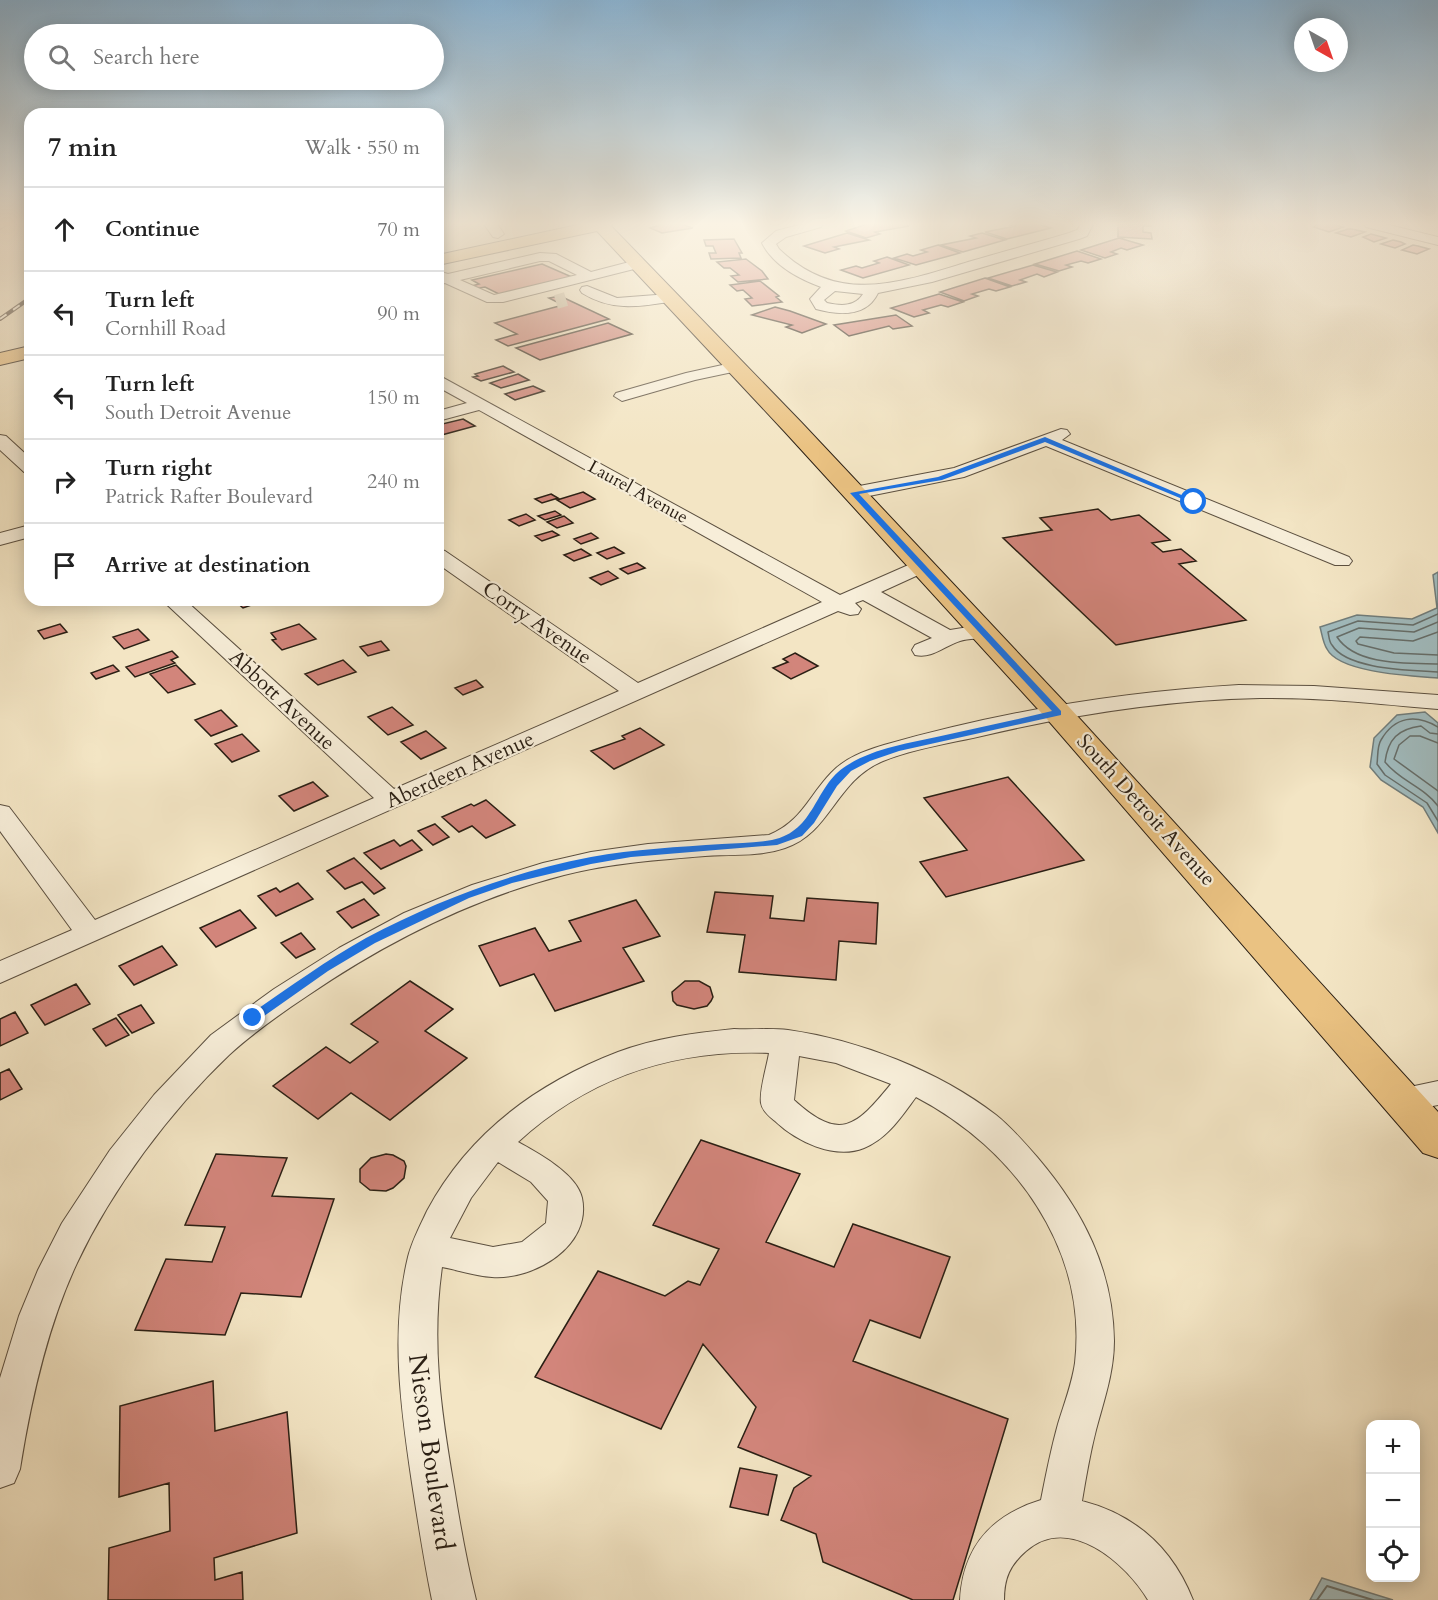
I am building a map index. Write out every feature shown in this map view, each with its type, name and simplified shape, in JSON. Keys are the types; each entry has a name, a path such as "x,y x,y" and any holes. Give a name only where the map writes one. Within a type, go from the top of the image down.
{"main road":[{"name":"South Detroit Avenue","path":"670,299 1420,1096 1437,1139"},
{"path":"0,359 24,353"}],"street":[{"path":"469,299 492,314"},
{"path":"600,299 619,304 663,299"},
{"path":"817,299 821,306 843,309 857,307 869,299"},
{"path":"622,396 692,376 736,367"},
{"name":"Laurel Avenue","path":"444,383 839,603"},
{"path":"444,414 481,404"},
{"path":"854,493 940,478 1069,430"},
{"path":"0,440 24,462"},
{"path":"1045,440 1342,561"},
{"path":"0,539 24,533"},
{"name":"Corry Avenue","path":"444,559 636,692"},
{"name":"Aberdeen Avenue","path":"0,973 839,603 874,597 921,567"},
{"path":"874,597 948,638"},
{"name":"Abbott Avenue","path":"180,606 391,800"},
{"path":"923,650 948,638 981,632"},
{"path":"0,1469 27,1353 54,1274 68,1245 122,1157 143,1129 216,1049 262,1012 371,940 465,896 509,881 591,860 631,854 773,843 798,834 810,821 834,784 848,769 866,759 896,749 1058,713 1239,692 1438,702"},
{"path":"0,813 90,933"},
{"path":"786,1041 777,1104 801,1126 830,1137 854,1138 878,1123 913,1079"},
{"name":"Nieson Boulevard","path":"454,1600 420,1411 417,1318 428,1249 454,1193 494,1144 519,1122 573,1084 625,1060 679,1046 705,1042 786,1041 860,1056 913,1079 974,1115 998,1136 1040,1184 1076,1237 1090,1291 1095,1358 1089,1394 1076,1431 1066,1473 1059,1518"},
{"path":"428,1249 493,1262 531,1256 563,1229 565,1198 543,1172 494,1144"},
{"path":"982,1600 982,1586 990,1558 1008,1537 1031,1523 1059,1518 1091,1523 1123,1538 1149,1562 1171,1600"}],"water":[{"path":"1438,572 1438,678 1361,668 1334,657 1327,649 1320,627 1357,615 1412,619 1437,608 1433,575"},
{"path":"1425,712 1438,723 1438,833 1423,807 1381,780 1370,767 1374,738 1397,715"},
{"path":"1322,1578 1393,1600 1310,1600"}],"building":[{"path":"550,299 566,299 609,319 508,346 496,340 517,334 495,323 563,305"},
{"path":"745,299 778,299 782,302 752,306"},
{"path":"923,299 953,299 963,302 948,307 941,305 923,310 929,313 914,317 891,308"},
{"path":"775,307 826,324 802,333 786,327 792,325 752,315"},
{"path":"896,315 912,326 893,329 889,326 849,336 834,325"},
{"path":"608,323 632,334 540,360 516,348"},
{"path":"503,366 514,372 481,381 473,377 478,376 475,374"},
{"path":"518,374 529,380 501,388 490,383"},
{"path":"533,386 544,391 515,400 505,394"},
{"path":"463,419 475,426 444,434 444,424"},
{"path":"583,492 595,499 570,508 557,500"},
{"path":"551,494 558,498 542,503 535,499"},
{"path":"1098,509 1111,520 1139,515 1170,540 1152,543 1163,552 1181,549 1196,561 1179,564 1246,620 1116,645 1003,538 1052,530 1040,518"},
{"path":"555,511 561,515 545,520 538,516"},
{"path":"526,514 535,520 519,526 509,520"},
{"path":"564,516 573,523 557,528 547,522"},
{"path":"552,531 559,535 542,541 535,536"},
{"path":"591,533 598,538 581,544 574,539"},
{"path":"614,547 624,553 607,559 597,553"},
{"path":"581,549 591,555 574,561 564,555"},
{"path":"637,563 645,568 628,574 620,569"},
{"path":"608,571 618,578 601,585 590,578"},
{"path":"60,624 67,632 44,639 38,631"},
{"path":"299,624 316,639 282,650 272,640 276,639 271,633"},
{"path":"138,629 149,640 124,649 113,637"},
{"path":"381,641 389,650 368,656 360,647"},
{"path":"172,651 178,657 171,660 175,663 135,677 126,667"},
{"path":"795,653 818,666 791,679 773,668 788,662 783,659"},
{"path":"343,660 356,672 318,685 305,674"},
{"path":"113,665 119,671 96,679 91,673"},
{"path":"176,665 195,684 168,693 150,674"},
{"path":"476,680 483,687 463,695 455,688"},
{"path":"392,707 413,725 388,735 368,717"},
{"path":"221,710 237,726 211,736 195,720"},
{"path":"640,728 664,745 614,769 591,751 625,739 622,736"},
{"path":"426,731 446,748 421,759 401,742"},
{"path":"242,734 259,751 232,762 215,744"},
{"path":"1008,777 1084,860 946,897 920,862 967,850 924,798"},
{"path":"313,782 328,796 294,811 279,796"},
{"path":"486,800 515,825 486,838 472,826 459,832 442,817 471,804 474,806"},
{"path":"435,824 449,837 433,845 418,831"},
{"path":"394,840 400,846 412,840 422,850 381,869 364,853"},
{"path":"354,858 385,888 374,894 362,882 345,889 327,871"},
{"path":"298,883 313,899 276,916 258,896 276,888 280,892"},
{"path":"715,892 773,896 770,918 804,921 807,898 878,903 876,944 839,941 836,980 739,972 745,935 707,932"},
{"path":"364,899 379,915 352,928 337,912"},
{"path":"636,900 660,936 623,948 644,981 555,1011 534,974 500,986 479,946 535,928 549,951 581,941 569,921"},
{"path":"240,910 256,928 216,947 200,928"},
{"path":"301,933 315,949 296,958 281,943"},
{"path":"162,946 177,965 134,985 119,966"},
{"path":"410,981 453,1009 425,1031 467,1058 390,1120 351,1093 318,1119 273,1086 326,1047 350,1063 378,1042 351,1024"},
{"path":"685,981 699,981 710,987 713,997 707,1006 694,1009 677,1005 673,1001 672,992"},
{"path":"76,984 90,1004 45,1025 31,1005"},
{"path":"141,1005 154,1023 132,1033 118,1015"},
{"path":"15,1012 28,1033 0,1046 0,1019"},
{"path":"116,1018 129,1035 106,1046 93,1029"},
{"path":"9,1069 22,1089 0,1100 0,1073"},
{"path":"701,1140 800,1174 766,1242 834,1267 853,1224 950,1257 920,1338 870,1320 853,1361 1008,1419 953,1600 913,1600 823,1562 816,1534 781,1520 794,1488 811,1476 738,1447 756,1407 703,1344 661,1429 535,1377 598,1271 665,1296 688,1281 700,1285 719,1249 653,1225"},
{"path":"216,1154 287,1158 272,1196 334,1199 301,1297 241,1293 225,1335 135,1330 166,1259 212,1262 225,1227 185,1225"},
{"path":"386,1154 404,1161 406,1166 404,1178 386,1191 370,1190 360,1182 360,1169 371,1158"},
{"path":"213,1381 215,1431 287,1412 297,1533 214,1558 215,1580 242,1572 243,1600 108,1600 109,1548 170,1531 169,1483 119,1497 120,1406"},
{"path":"740,1468 777,1475 768,1515 730,1507"}],"tunnel":[{"path":"556,302 566,299"}],"railway":[{"path":"0,319 24,302"}],"route":[{"path":"253,1018 371,940 465,896 509,881 591,860 631,854 773,843 798,834 810,821 834,784 848,769 866,759 896,749 1058,713 854,493 940,478 1045,440 1194,502"}]}
